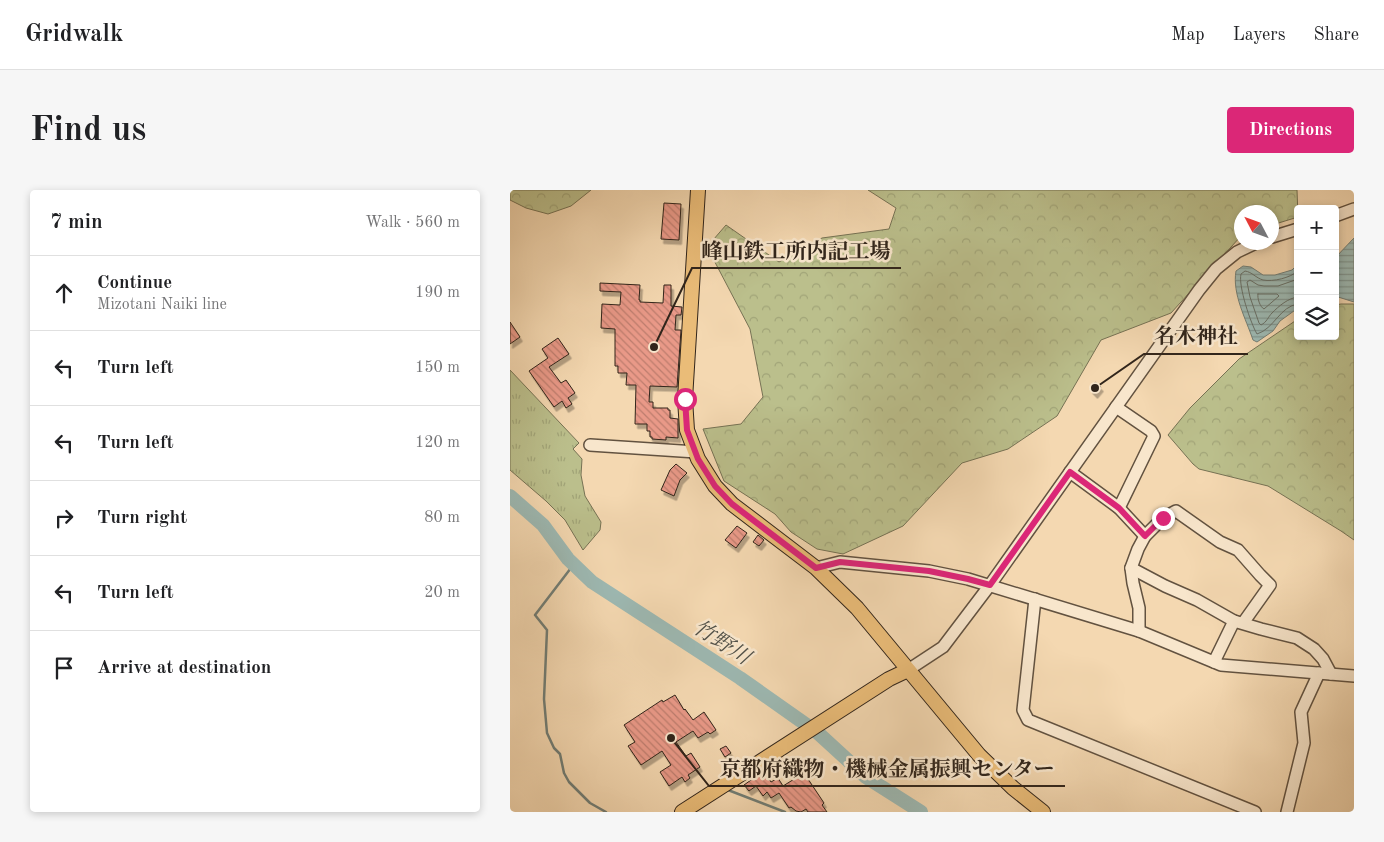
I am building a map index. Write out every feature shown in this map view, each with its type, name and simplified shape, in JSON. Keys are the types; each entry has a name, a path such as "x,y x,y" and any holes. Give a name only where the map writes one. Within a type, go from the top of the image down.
{"main road":[{"path":"698,190 685,399 687,430 698,459 715,486 732,504 816,568 857,608 979,755 1013,788 1043,812"},
{"path":"682,812 889,679 908,670"}],"street":[{"path":"1339,215 1354,209"},
{"path":"1279,235 1294,229"},
{"path":"908,670 942,647 990,585 1199,290 1216,269 1241,250"},
{"path":"1116,407 1154,436 1119,508"},
{"path":"590,445 696,452"},
{"path":"1070,472 1119,508 1145,536"},
{"path":"1139,631 1139,608 1131,568 1145,536 1163,518 1176,510 1220,542 1238,550 1270,585 1238,622 1214,662"},
{"path":"816,568 840,562 929,571 990,585 1139,631 1221,665 1354,676"},
{"path":"1131,568 1238,622 1297,638 1307,643 1323,660 1325,674 1301,712 1304,743 1302,758 1287,812"},
{"path":"1035,599 1023,710 1028,720 1255,812"}],"green space":[{"path":"510,190 591,190 571,206 548,214 526,208 510,200"},
{"path":"868,190 1297,190 1298,205 1294,205 1294,218 1279,223 1279,205 1234,205 1234,244 1171,313 1101,340 1057,416 1008,449 962,463 903,526 843,554 817,549 791,532 775,514 724,481 703,429 741,424 763,397 750,329 707,247 726,225 779,262 822,238 889,229 896,208"},
{"path":"1339,304 1354,304 1354,540 1268,486 1199,469 1168,435 1190,408 1239,359 1294,322 1294,340 1339,340"},
{"path":"510,370 579,443 573,449 582,459 581,475 585,496 601,522 600,530 583,550 565,520 510,470"}],"water":[{"path":"1354,238 1354,302 1339,297 1339,254"},
{"path":"1243,266 1251,267 1263,275 1275,275 1294,268 1294,311 1280,321 1273,331 1257,342 1253,340 1243,315 1236,289 1236,271"}],"building":[{"path":"664,203 681,204 679,240 661,239"},
{"path":"600,283 640,285 640,302 663,303 664,285 671,285 671,306 682,307 681,315 676,315 675,330 681,330 677,387 650,386 649,402 653,402 653,408 668,408 670,410 670,418 678,419 678,438 666,437 666,440 652,439 650,431 647,431 647,424 635,424 636,385 626,385 627,373 618,373 618,366 615,366 615,329 601,328 602,304 620,305 621,292 600,291"},
{"path":"510,322 520,337 510,344"},
{"path":"558,338 569,354 549,367 561,383 566,380 575,393 568,398 572,404 566,408 562,401 554,407 529,371 548,358 542,349"},
{"path":"1095,382 1101,387 1095,394 1090,389"},
{"path":"676,464 687,473 680,480 674,496 661,490 670,470"},
{"path":"737,526 747,533 736,548 725,540"},
{"path":"758,535 764,540 759,546 753,542"},
{"path":"675,695 693,720 704,712 716,730 698,738 693,731 676,742 686,756 691,753 700,767 688,775 690,778 685,782 682,777 669,786 660,772 671,765 662,751 641,765 628,746 635,742 624,725 662,700 663,702"},
{"path":"726,746 731,753 725,757 720,749"},
{"path":"761,773 762,775 765,773 771,782 778,778 783,786 804,773 824,803 822,805 827,812 808,812 806,809 801,812 796,811 791,807 789,808 779,793 771,798 767,792 763,796 756,786 749,791 744,785"}],"waterway":[{"name":"竹野川","path":"510,496 543,525 568,559 592,582 740,678 818,733 866,777 921,812"},
{"path":"574,564 535,615 547,630 544,699 547,733 554,748 560,754 564,773 569,782 590,803 606,812"},
{"path":"728,790 785,812"}],"place":[{"name":"峰山鉄工所内記工場","path":"654,347"},
{"name":"名木神社","path":"1095,388"},
{"name":"京都府織物・機械金属振興センター","path":"671,738"}],"route":[{"path":"685,399 687,430 698,459 715,486 732,504 816,568 840,562 929,571 990,585 1070,472 1119,508 1145,536 1163,518"}]}
